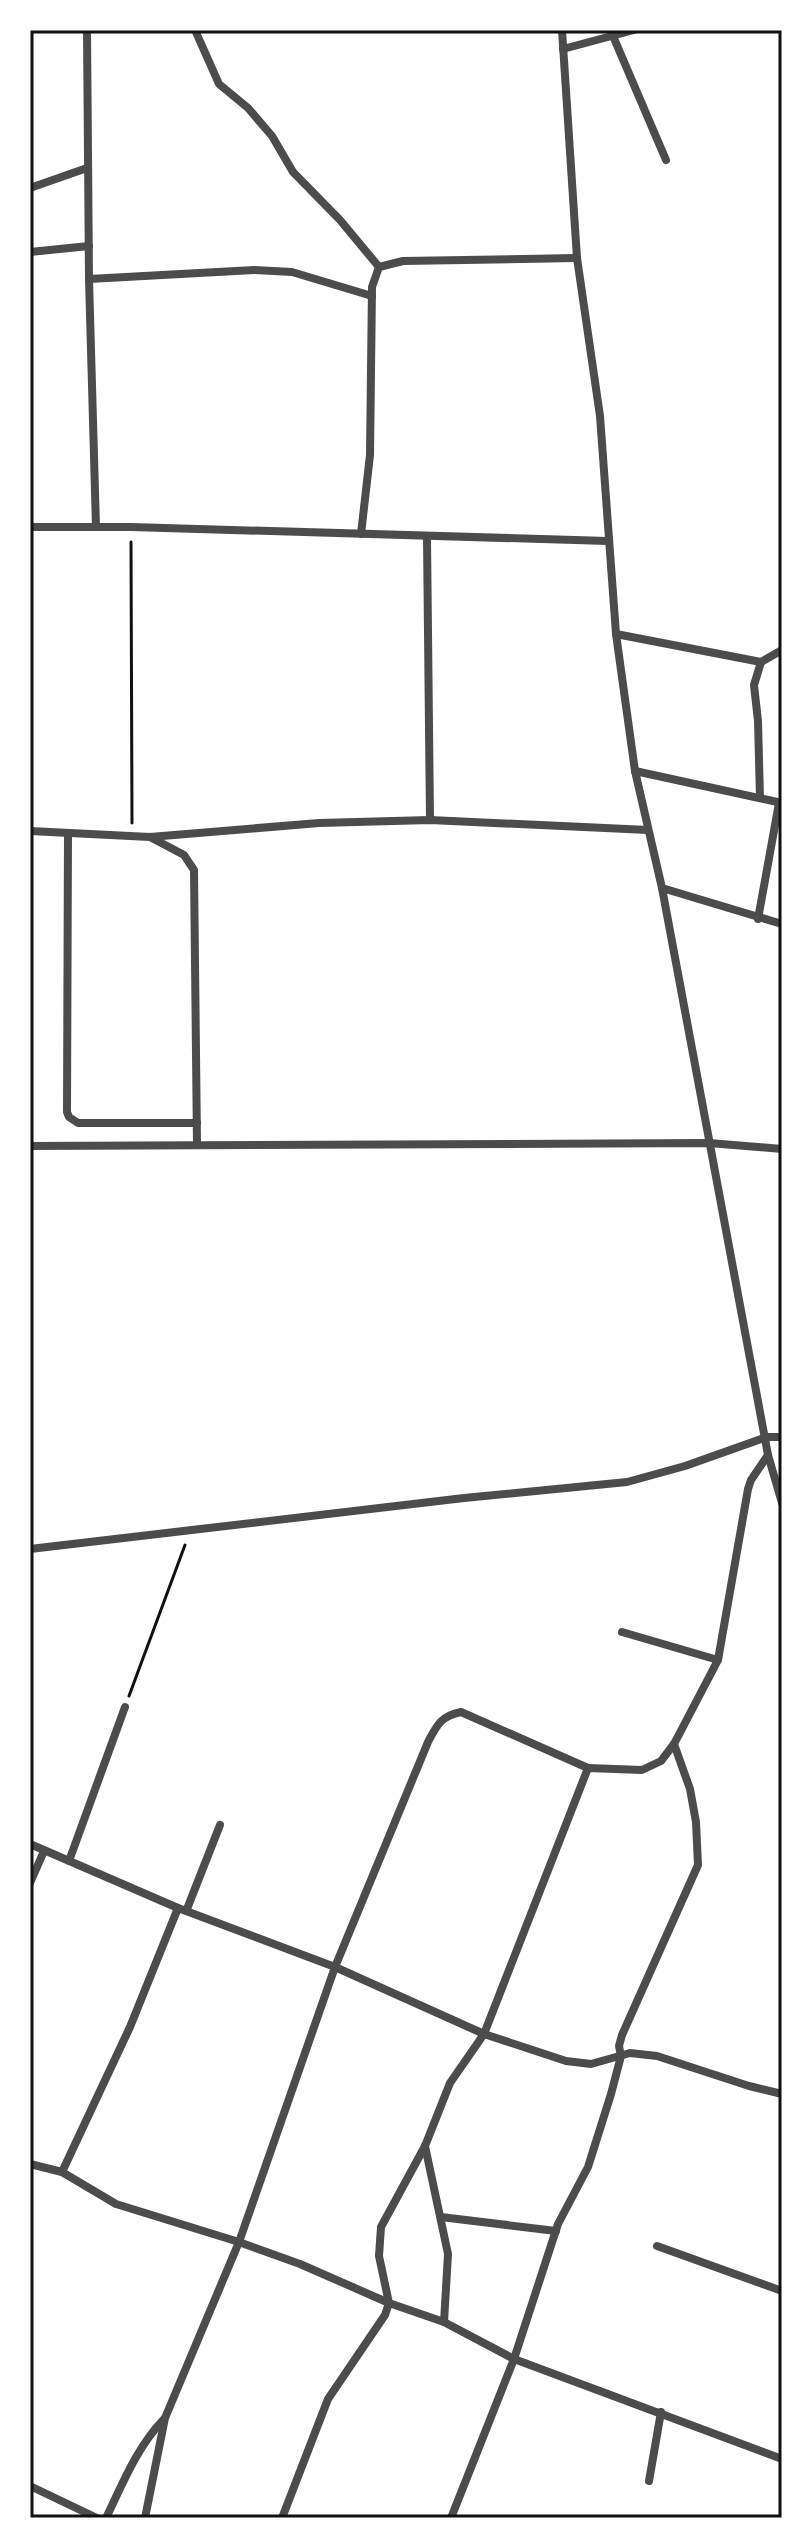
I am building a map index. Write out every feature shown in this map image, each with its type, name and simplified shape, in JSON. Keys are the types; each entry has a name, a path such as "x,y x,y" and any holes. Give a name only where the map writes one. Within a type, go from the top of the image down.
{"street":[{"path":"87,30 89,279 96,527"},
{"path":"195,30 219,84 248,108 272,136 293,172 340,220 379,267"},
{"path":"562,30 577,258 600,416 616,634 635,771 662,888 768,1455 782,1503"},
{"path":"563,49 634,30"},
{"path":"613,36 666,160"},
{"path":"30,188 87,168"},
{"path":"30,252 89,246"},
{"path":"379,267 403,261 577,258"},
{"path":"361,534 370,455 372,296 379,267"},
{"path":"89,279 279,271 292,272 372,296"},
{"path":"30,527 131,527 608,541"},
{"path":"427,538 430,820"},
{"path":"616,634 761,662 782,650"},
{"path":"760,798 754,685 761,662"},
{"path":"635,771 780,803 758,919"},
{"path":"30,831 150,837 319,823 430,820 648,830"},
{"path":"68,833 67,1112 78,1123 197,1123"},
{"path":"150,837 184,855 194,870 197,1144"},
{"path":"662,888 782,924"},
{"path":"30,1146 709,1143 782,1149"},
{"path":"30,1549 627,1482 685,1466 767,1437 782,1437"},
{"path":"145,2518 165,2418 239,2242 335,1967 428,1742 441,1720 448,1714 461,1712 588,1768 642,1770 661,1761 674,1744 718,1660 748,1489 768,1455"},
{"path":"622,1632 718,1660"},
{"path":"69,1861 125,1707"},
{"path":"451,2518 514,2359 556,2231 588,2167 621,2056 619,2046 622,2035 698,1865 696,1822 690,1789 674,1744"},
{"path":"282,2518 328,2399 382,2323 389,2303 379,2256 381,2227 425,2146 450,2083 484,2034 588,1768"},
{"path":"62,2172 220,1825"},
{"path":"30,1844 256,1938 335,1967 484,2034 566,2061 591,2064 630,2053 657,2056 782,2094"},
{"path":"30,1883 44,1851"},
{"path":"425,2146 448,2254 444,2322"},
{"path":"30,2164 62,2172 116,2204 300,2264 389,2303 444,2322 514,2359 782,2459"},
{"path":"441,2217 556,2231"},
{"path":"657,2246 782,2291"},
{"path":"649,2481 661,2412"},
{"path":"106,2518 149,2433 165,2418"},
{"path":"30,2486 97,2518"}],"path":[{"path":"131,527 133,837"},
{"path":"125,1707 190,1531"}]}
